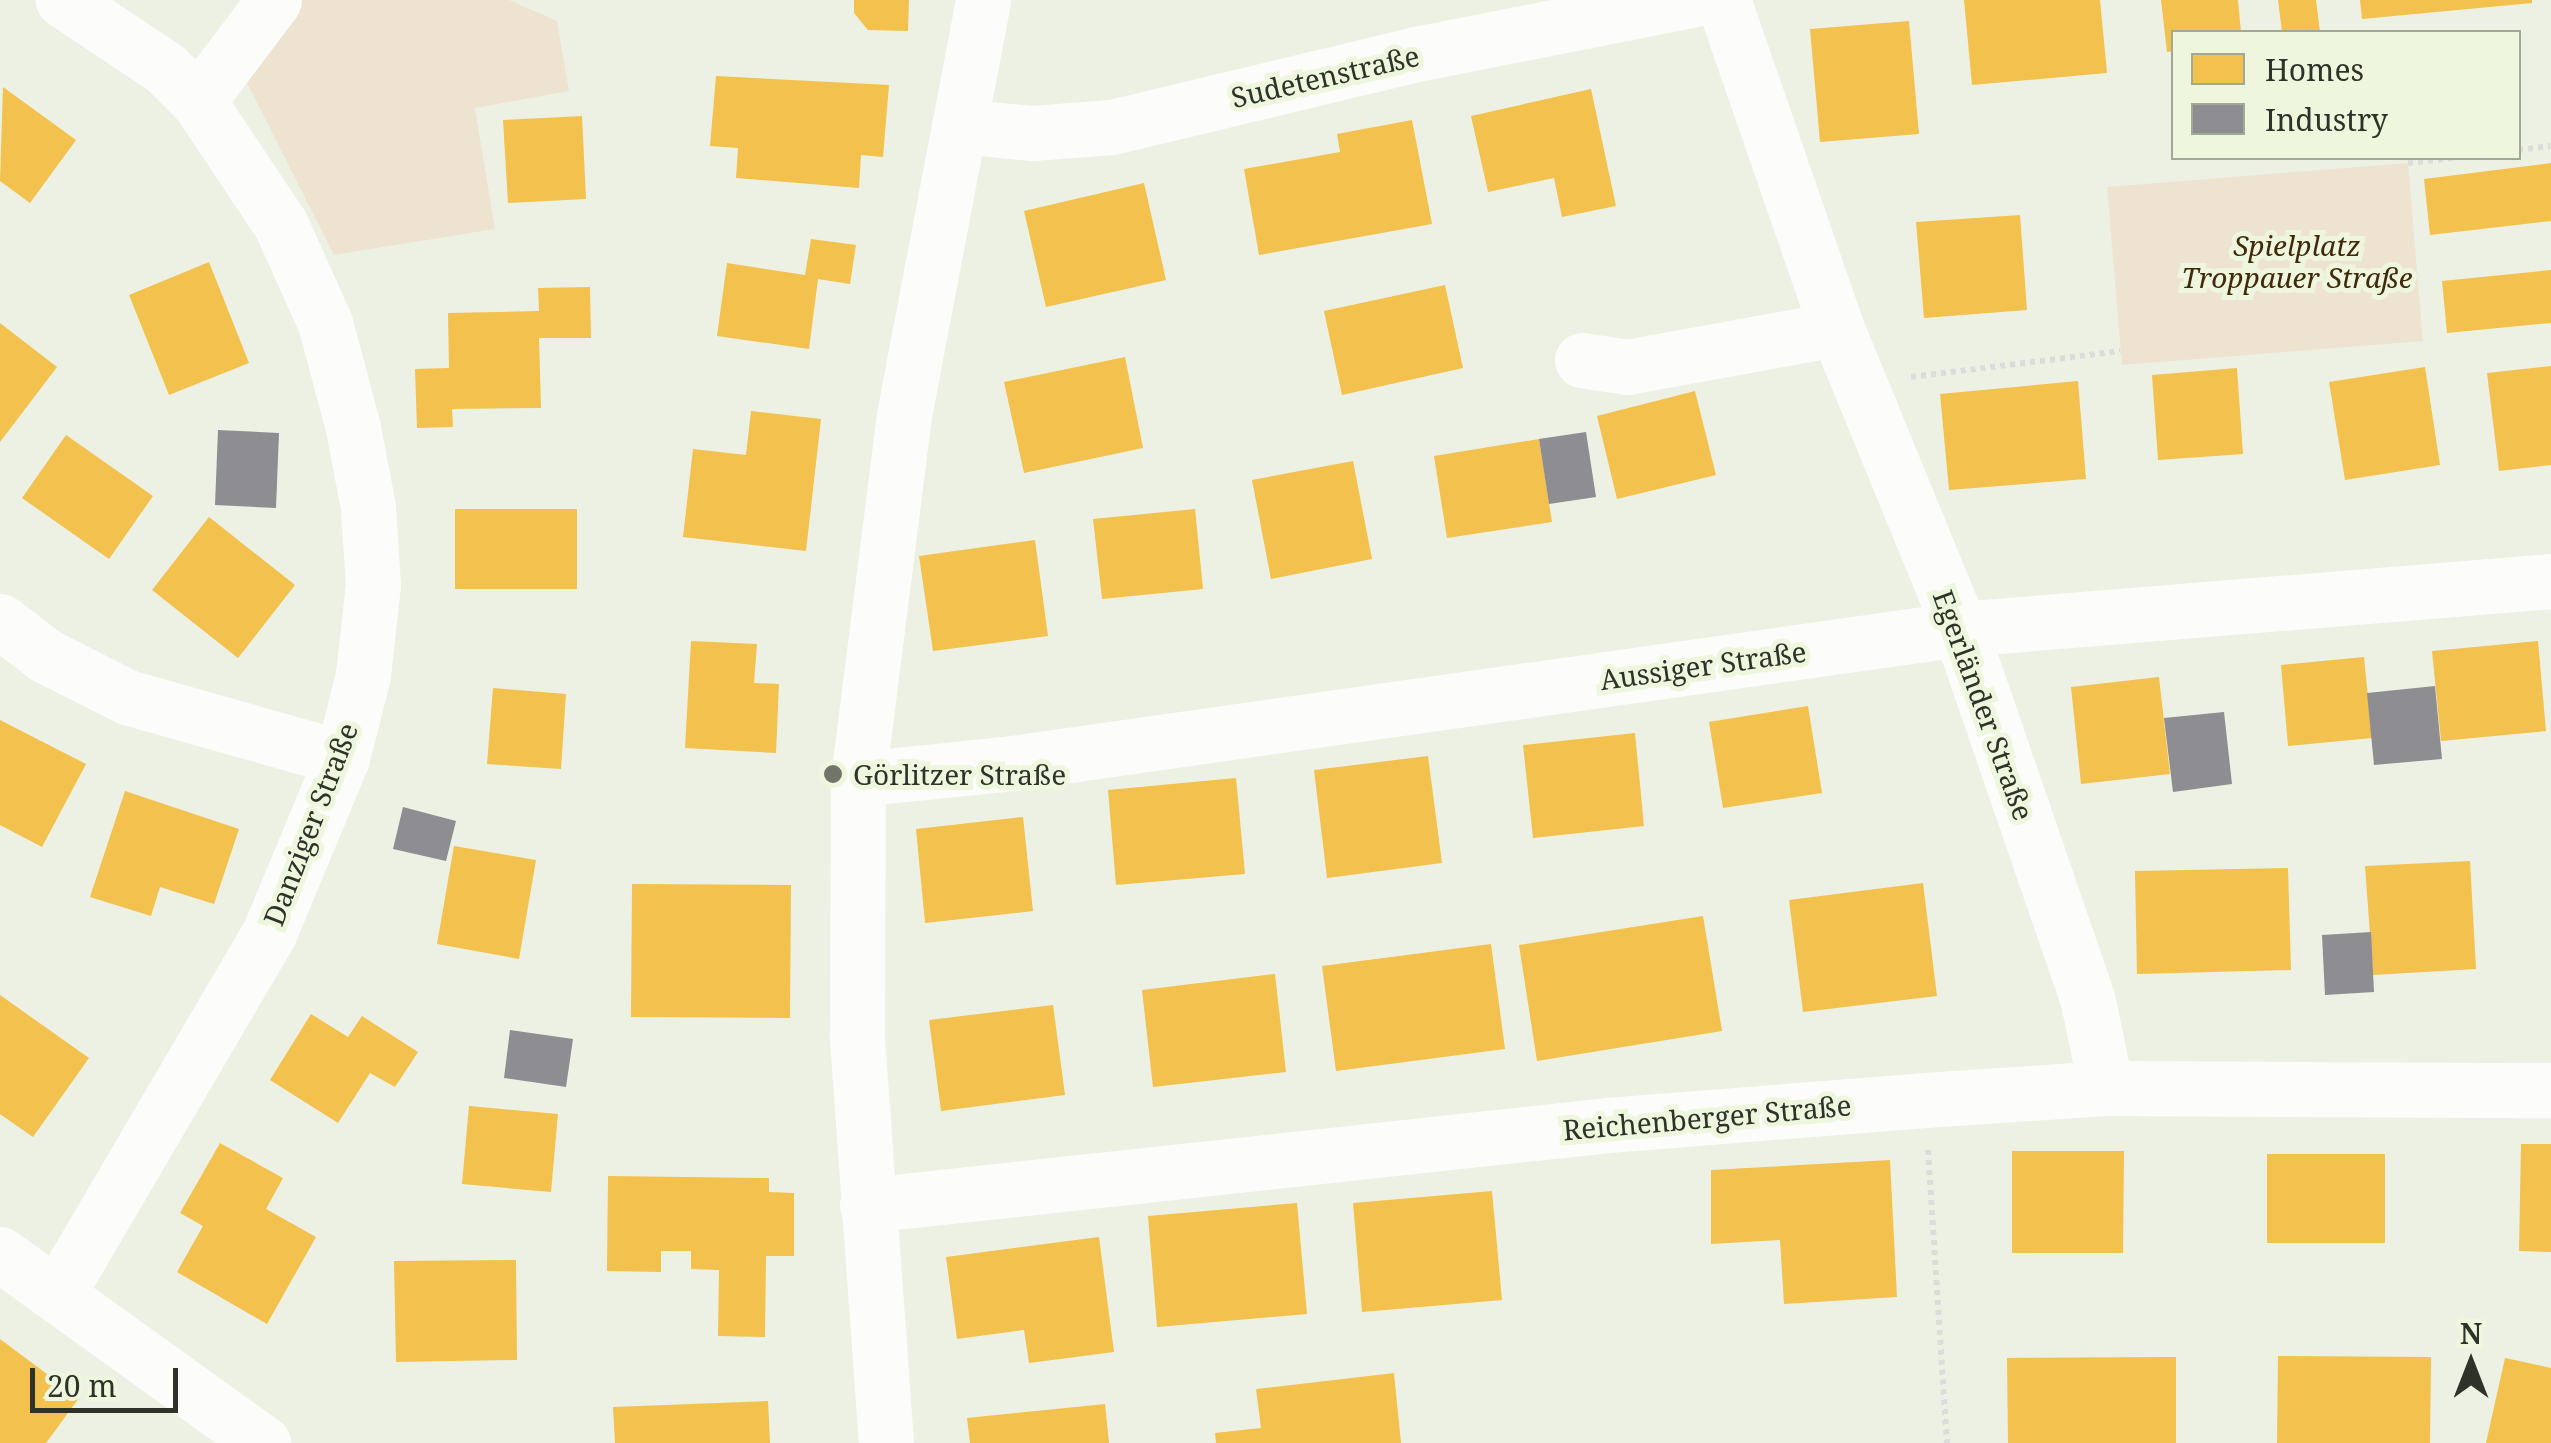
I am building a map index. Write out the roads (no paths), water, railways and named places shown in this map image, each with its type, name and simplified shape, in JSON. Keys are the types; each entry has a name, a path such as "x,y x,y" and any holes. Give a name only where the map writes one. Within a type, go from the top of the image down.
{"street":[{"name":"Danziger Straße","path":"58,1293 270,931 342,758 363,674 373,584 368,507 353,428 325,323 281,224 198,102 165,68 63,0"},
{"path":"198,102 274,0"},
{"path":"886,1443 857,1016 858,778 904,415 983,0"},
{"name":"Sudetenstraße","path":"959,126 1032,133 1112,127 1416,54 1690,0"},
{"name":"Egerländer Straße","path":"1723,0 1838,329 1960,629 2087,997 2106,1088"},
{"path":"1582,360 1627,366 1838,329"},
{"name":"Aussiger Straße","path":"858,778 1012,763 1960,629 2551,581"},
{"path":"0,620 46,656 128,697 342,758"},
{"name":"Reichenberger Straße","path":"867,1206 1435,1142 1925,1100 2106,1088 2551,1090"},
{"path":"0,1254 264,1443"}],"place":[{"name":"Görlitzer Straße","path":"833,774"}],"park label":[{"name":"Spielplatz Troppauer Straße","path":"2297,261"}]}
